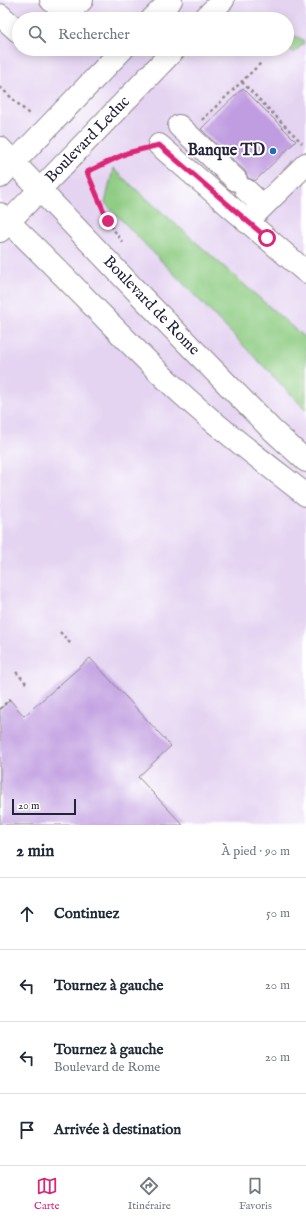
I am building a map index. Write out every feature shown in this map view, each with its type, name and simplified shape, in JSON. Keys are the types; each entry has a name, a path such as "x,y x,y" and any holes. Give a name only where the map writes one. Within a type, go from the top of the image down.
{"main road":[{"path":"52,0 70,11"},
{"path":"159,12 171,0"},
{"path":"211,12 223,0"},
{"path":"0,15 12,26"},
{"path":"5,162 116,56"},
{"name":"Boulevard Leduc","path":"3,222 39,190 168,56"},
{"path":"179,126 263,206"},
{"path":"159,145 306,272"},
{"name":"Boulevard de Rome","path":"5,162 39,190 270,428 306,461"},
{"path":"247,222 306,164"},
{"path":"3,222 41,253 170,383 306,495"}],"path":[{"path":"200,122 262,62"},
{"path":"242,82 302,143"},
{"path":"0,87 22,107"},
{"path":"87,172 127,153 159,145"},
{"name":"Boulevard de Rome","path":"82,167 87,172 108,221 125,245"},
{"path":"60,632 71,644"},
{"path":"16,672 27,684"},
{"path":"0,708 10,700"}],"shaded area":[{"path":"0,0 306,0 306,825 0,825"}],"green space":[{"path":"294,36 303,40 304,43 294,53"},
{"path":"113,169 306,339 306,410 105,203"}],"building":[{"path":"243,88 296,141 255,181 248,178 245,171 201,129"},
{"path":"90,658 171,746 138,777 183,825 0,825 0,709 10,700 24,716"}],"place":[{"name":"Banque TD","path":"273,151"}],"route":[{"path":"108,221 101,208 87,172 127,153 159,145 267,238"}]}
